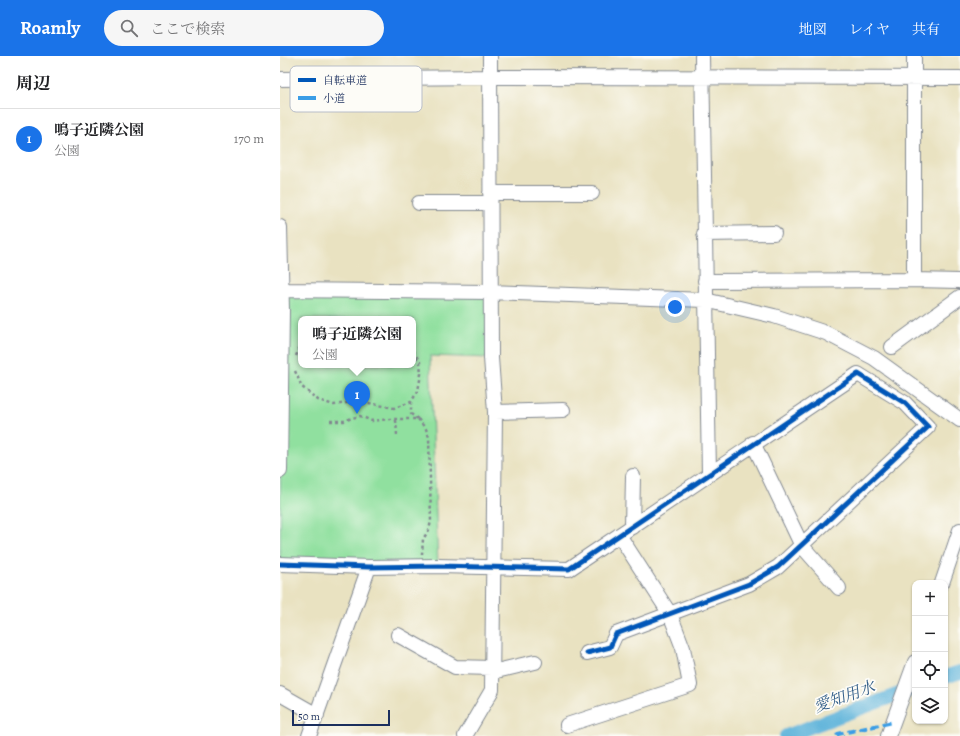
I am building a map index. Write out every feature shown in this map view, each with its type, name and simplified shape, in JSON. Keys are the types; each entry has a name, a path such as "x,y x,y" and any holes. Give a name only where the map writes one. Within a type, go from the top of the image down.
{"street":[{"path":"465,736 492,690 495,412 491,358 490,56"},
{"path":"702,56 708,474"},
{"path":"914,56 914,280"},
{"path":"422,77 960,78"},
{"path":"280,78 290,78"},
{"path":"419,203 592,193"},
{"path":"280,227 280,471"},
{"path":"704,234 774,233"},
{"path":"705,282 960,281"},
{"path":"281,290 491,292 705,300 774,316 826,333 874,358 960,420"},
{"path":"892,347 960,297"},
{"path":"280,564 369,567 438,566 569,569 753,443 858,374 905,403 928,427 778,568 749,584 616,634 610,646 587,653"},
{"path":"495,412 563,410"},
{"path":"753,443 802,546 839,588"},
{"path":"632,527 633,476"},
{"path":"943,580 960,530"},
{"path":"567,725 690,684 683,648 670,614 619,535"},
{"path":"309,736 369,567"},
{"path":"398,636 455,667 492,670 535,662"},
{"path":"888,736 912,670"},
{"path":"280,694 317,715"}],"path":[{"path":"298,351 296,356 295,372 302,387 318,400 334,405 358,401 394,408 411,402"},
{"path":"416,356 420,362 421,374 418,391 411,402 412,414 426,429 429,437 431,521 429,530 423,539 422,567"},
{"path":"330,421 344,421 360,416 372,421 390,419 418,419"},
{"path":"396,420 397,435"}],"green space":[{"path":"282,290 491,292 491,358 430,356 438,566 280,564"}],"waterway":[{"name":"愛知用水","path":"948,676 960,672"},
{"name":"愛知用水","path":"786,736 912,689"}],"marked path":[{"path":"837,736 838,734 893,722"}],"cycle path":[{"path":"280,564 369,567 438,566 569,569 858,374 905,403 928,427 778,567 749,584 616,634 610,647 587,653"}],"place":[{"name":"鳴子近隣公園","path":"357,414"}]}
